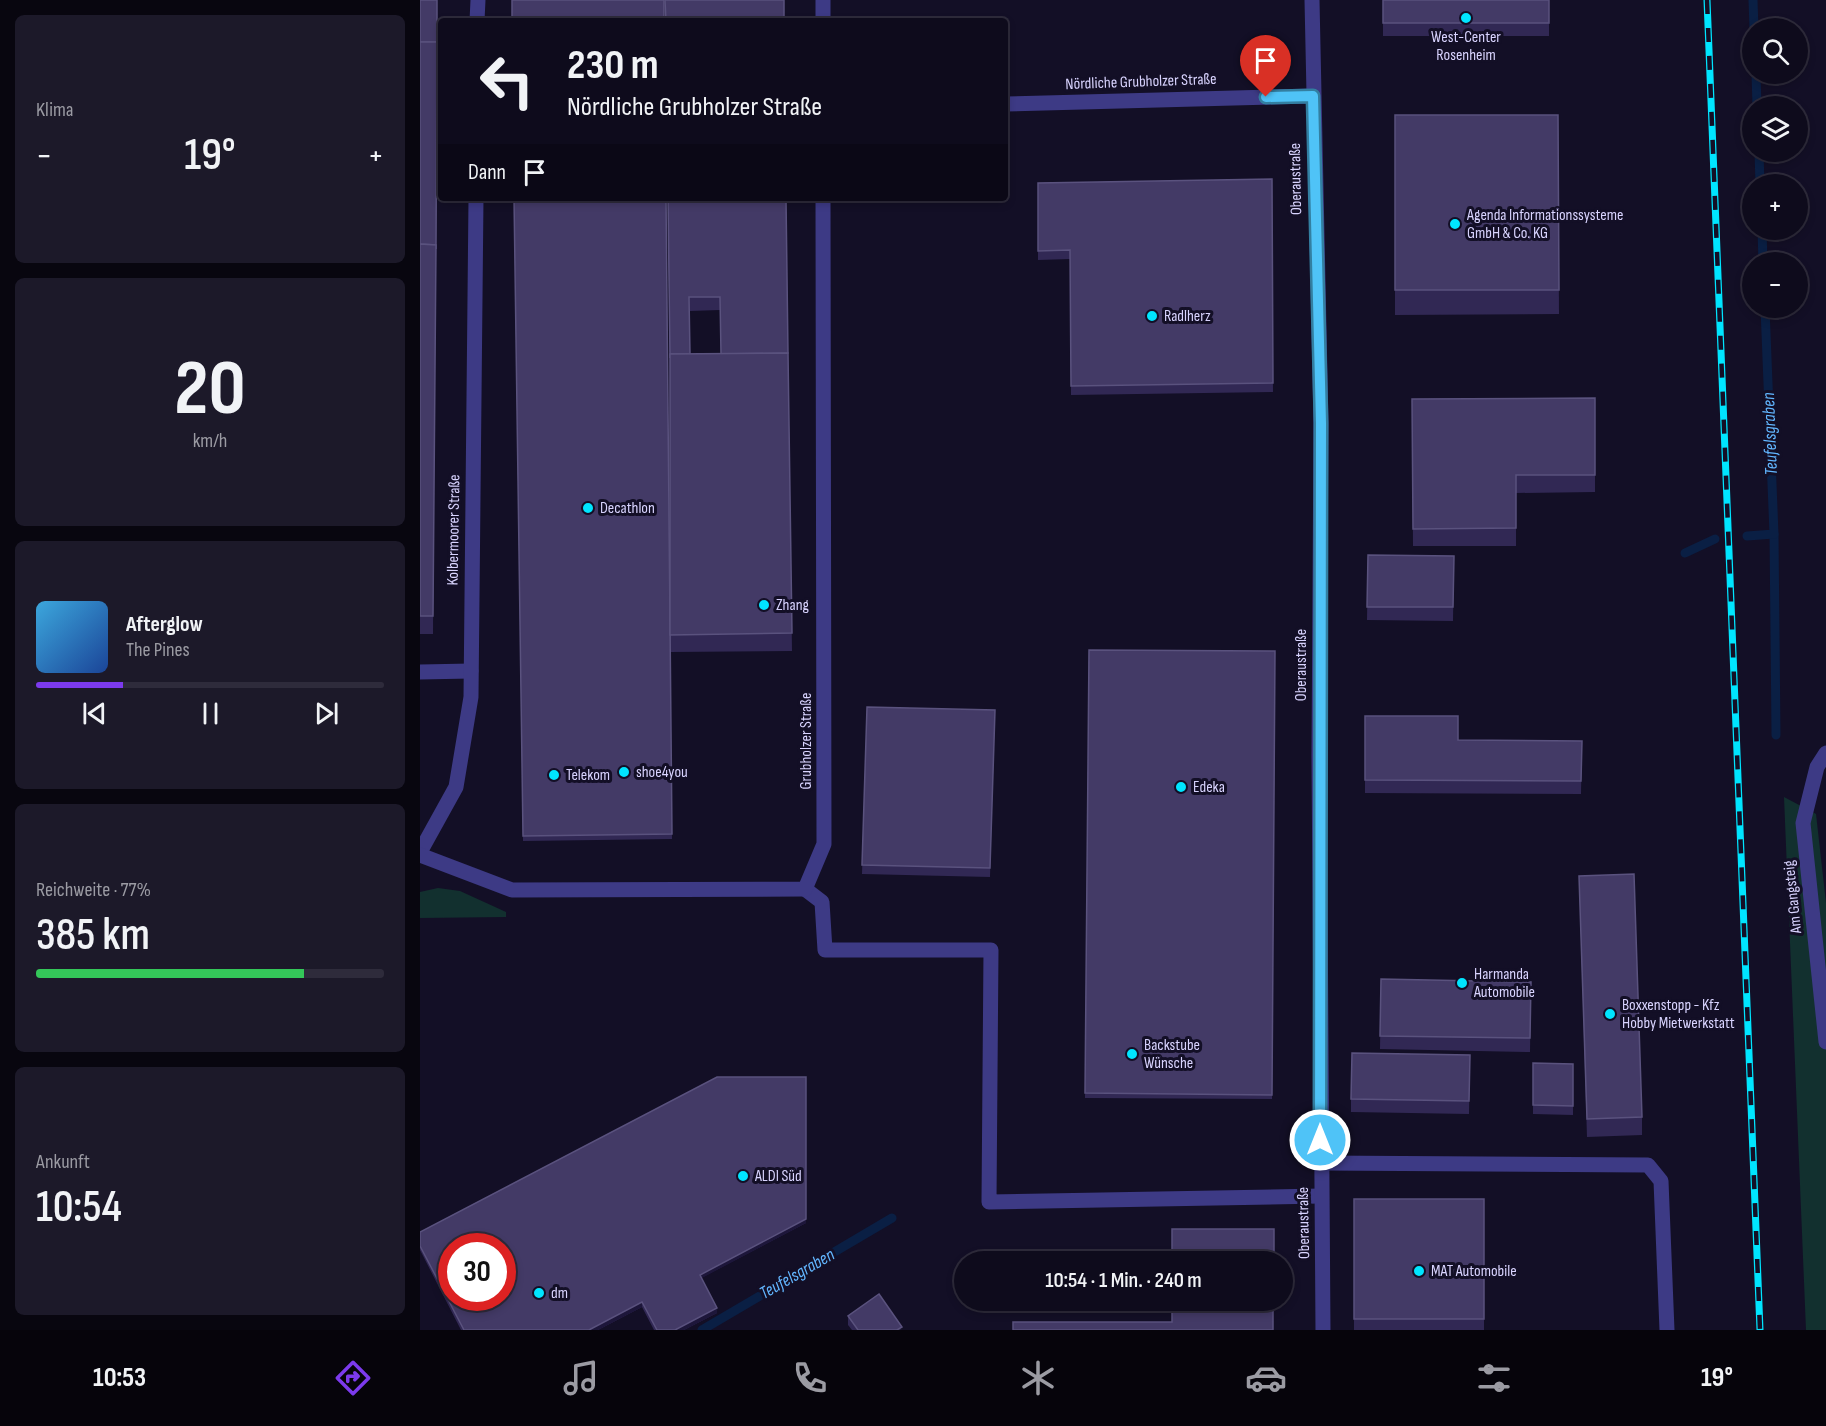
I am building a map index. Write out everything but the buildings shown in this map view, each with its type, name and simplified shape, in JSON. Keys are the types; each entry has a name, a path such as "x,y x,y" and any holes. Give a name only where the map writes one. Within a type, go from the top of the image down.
{"street":[{"path":"477,18 478,0"},
{"path":"823,0 823,18"},
{"name":"Oberaustraße","path":"1312,0 1321,423 1320,1163 1323,1330"},
{"name":"Nördliche Grubholzer Straße","path":"1008,104 1313,96"},
{"name":"Kolbermoorer Straße","path":"420,853 456,787 471,697 476,201"},
{"name":"Grubholzer Straße","path":"805,889 824,844 823,201"},
{"path":"420,672 471,671"},
{"name":"Am Gangsteig","path":"1826,753 1817,767 1803,823 1826,1042"},
{"path":"420,853 512,890 805,889 822,903 825,950 991,950 989,1202 1321,1196"},
{"path":"1320,1163 1648,1165 1661,1181 1667,1330"}],"green space":[{"path":"1784,797 1816,814 1826,903 1826,1330 1806,1330"},
{"path":"438,888 460,891 506,912 506,917 420,918 420,892"}],"waterway":[{"name":"Teufelsgraben","path":"1753,0 1754,18"},
{"name":"Teufelsgraben","path":"1756,84 1757,96"},
{"name":"Teufelsgraben","path":"1759,162 1760,174"},
{"name":"Teufelsgraben","path":"1762,240 1763,252"},
{"name":"Teufelsgraben","path":"1747,536 1774,534 1765,318"},
{"path":"1774,534 1776,735"},
{"name":"Teufelsgraben","path":"1685,553 1715,539"},
{"name":"Teufelsgraben","path":"702,1330 892,1218"}],"railway":[{"path":"1707,0 1760,1330"}],"place":[{"name":"West-Center Rosenheim","path":"1466,18"},
{"name":"Agenda Informationssysteme GmbH & Co. KG","path":"1455,224"},
{"name":"Radlherz","path":"1152,316"},
{"name":"Decathlon","path":"588,508"},
{"name":"Zhang","path":"764,605"},
{"name":"shoe4you","path":"624,772"},
{"name":"Telekom","path":"554,775"},
{"name":"Edeka","path":"1181,787"},
{"name":"Harmanda Automobile","path":"1462,983"},
{"name":"Boxxenstopp - Kfz Hobby Mietwerkstatt","path":"1610,1014"},
{"name":"Backstube Wünsche","path":"1132,1054"},
{"name":"ALDI Süd","path":"743,1176"},
{"name":"MAT Automobile","path":"1419,1271"},
{"name":"dm","path":"539,1293"}],"route":[{"path":"1266,97 1313,96 1321,423 1320,1140"}]}
